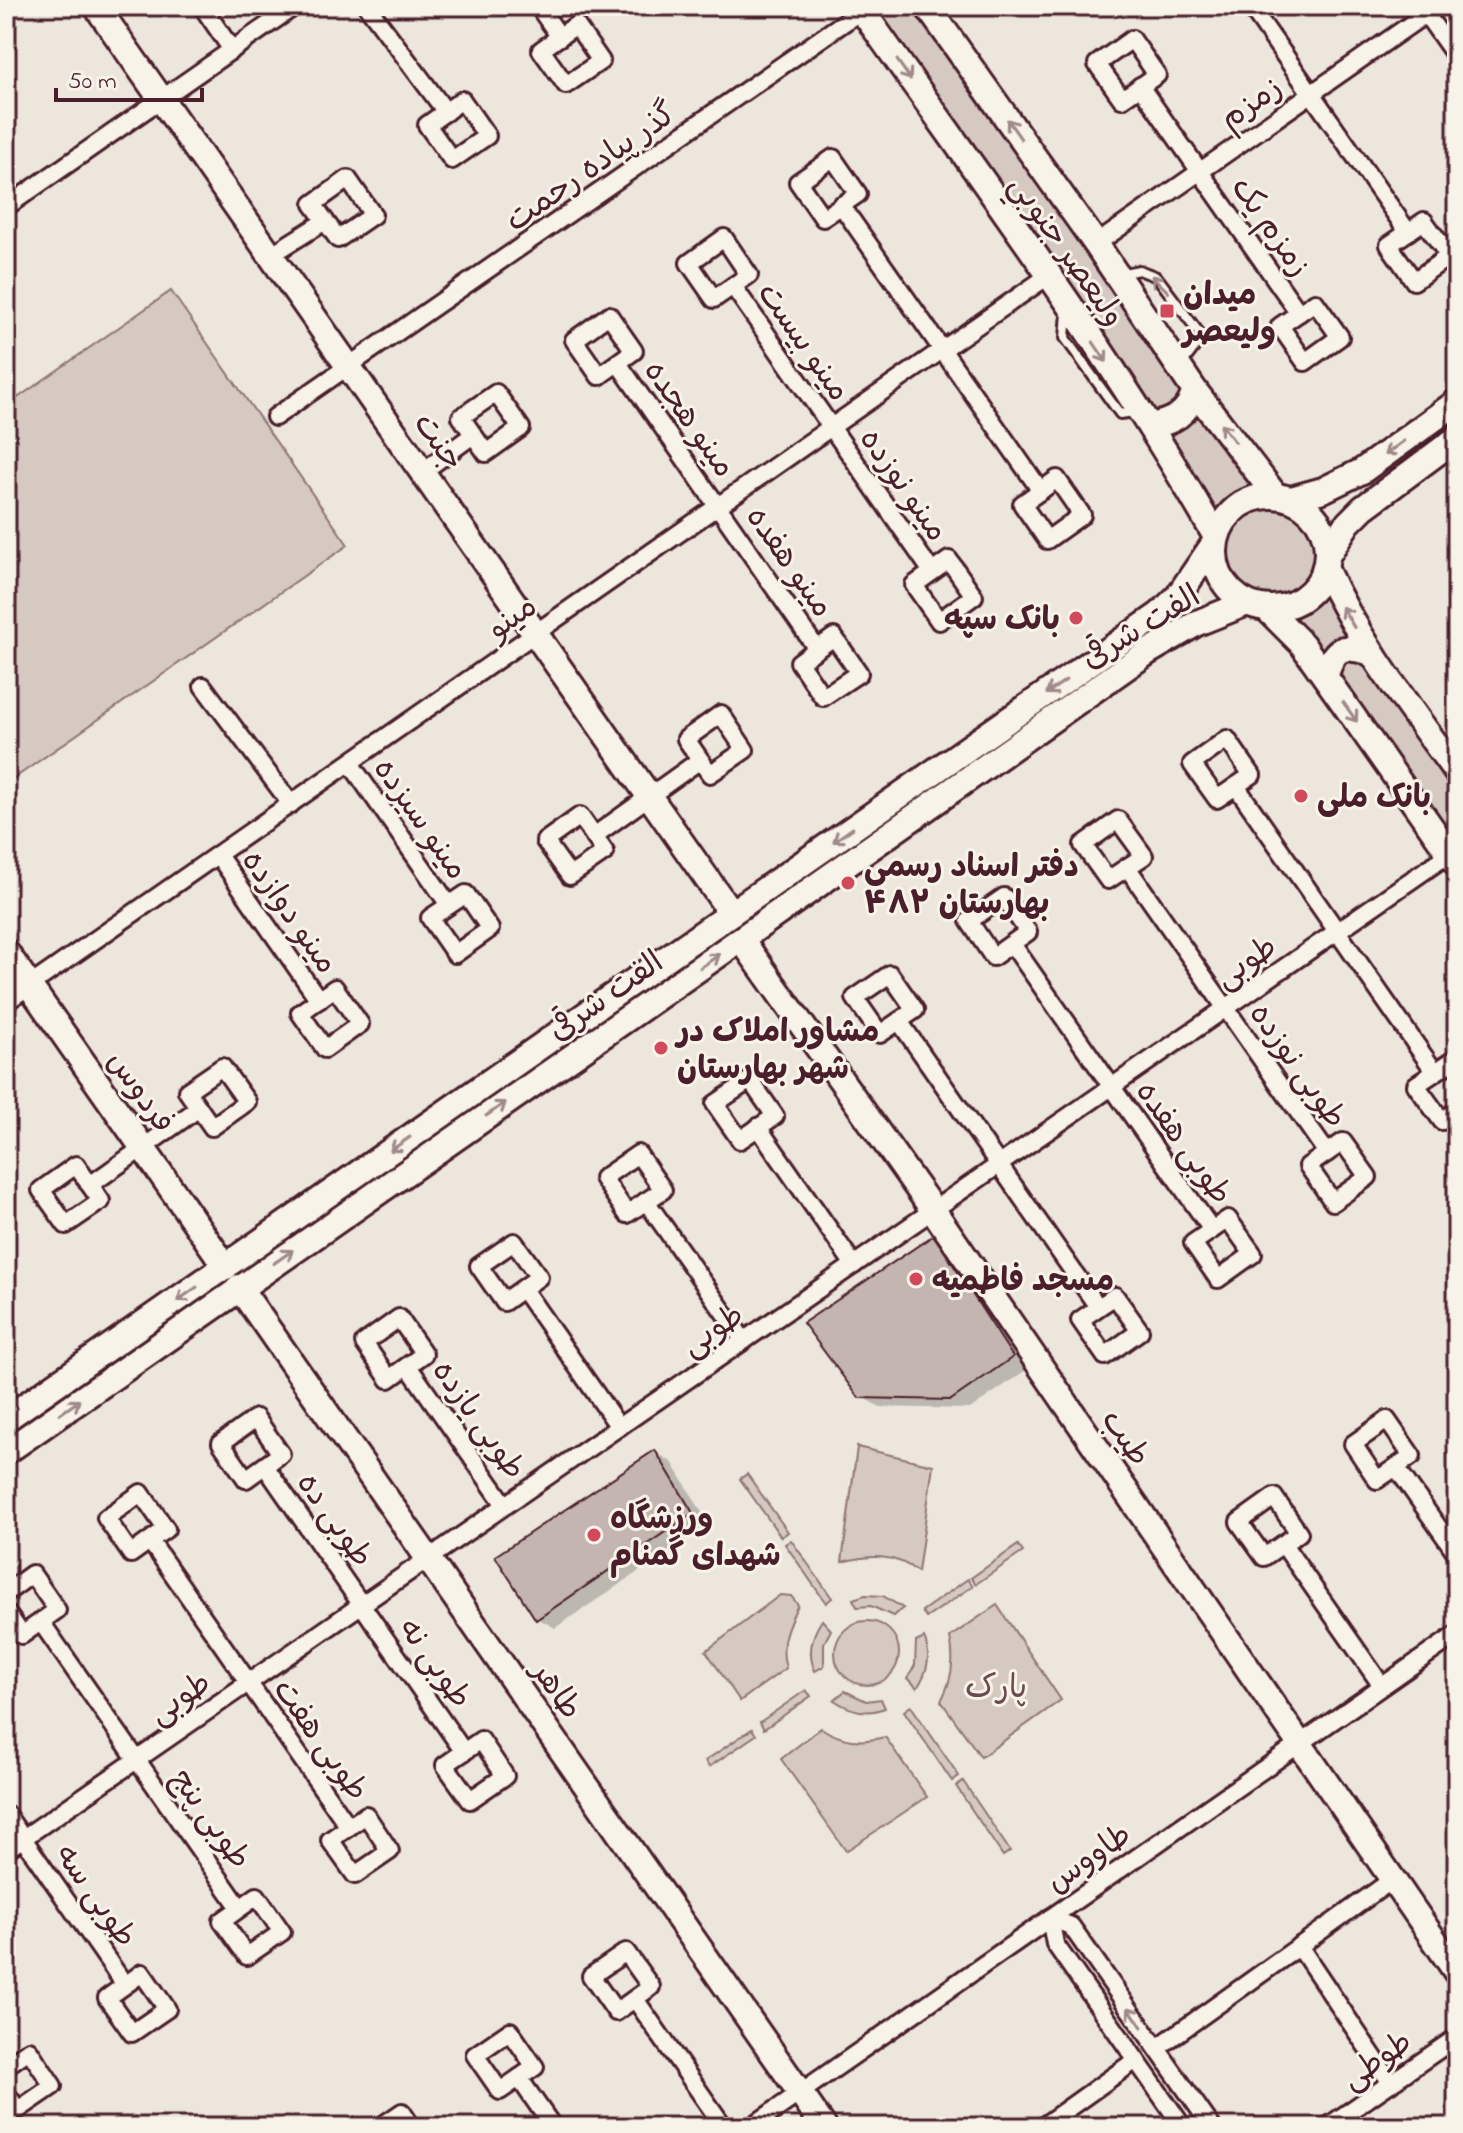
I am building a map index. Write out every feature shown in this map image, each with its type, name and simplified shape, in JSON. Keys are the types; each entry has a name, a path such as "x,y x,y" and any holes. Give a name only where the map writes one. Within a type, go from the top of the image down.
{"main road":[{"name":"جنت","path":"96,6 731,913"},
{"name":"وليعصر جنوبي","path":"927,6 1096,244 1195,391 1283,497"},
{"name":"وليعصر جنوبي","path":"861,8 1145,418 1216,540"},
{"path":"1145,418 1178,418 1190,406 1195,391"},
{"path":"1453,859 1302,644 1256,606 1235,596 1217,571 1214,557 1222,523 1232,510 1245,501 1260,496 1283,497 1338,485 1457,402"},
{"path":"1256,606 1281,607 1308,594 1348,523 1363,508 1457,438"},
{"path":"1283,497 1304,505 1322,527 1326,562 1343,610 1369,652 1457,773"},
{"name":"الفت شرقی","path":"6,1452 233,1277 731,913 1160,614 1178,596 1216,540"},
{"name":"الفت شرقی","path":"6,1419 233,1277 741,939 1148,652 1197,623 1256,606"},
{"path":"1325,676 1332,657 1339,649 1347,647 1369,652"},
{"name":"طیب","path":"741,939 933,1210 1457,1973"},
{"name":"فردوس","path":"6,952 233,1277"},
{"name":"طاهر","path":"233,1277 824,2127"}],"street":[{"path":"202,6 232,50"},
{"path":"6,207 295,6"},
{"path":"367,6 446,112"},
{"path":"538,6 560,37"},
{"path":"1250,6 1408,232"},
{"name":"گذر پیاده رحمت","path":"275,417 861,8"},
{"path":"1428,9 1457,58"},
{"name":"زمزم","path":"1096,244 1428,9"},
{"name":"زمزم یک","path":"1140,86 1299,313"},
{"path":"841,205 1041,491"},
{"path":"271,255 325,221"},
{"name":"مینو","path":"6,1002 1048,276"},
{"name":"مینو بیست","path":"733,286 831,427"},
{"name":"مینو هجده","path":"618,363 718,506"},
{"name":"مینو نوزده","path":"831,427 932,572"},
{"path":"422,472 473,435"},
{"name":"مینو هفده","path":"718,506 817,649"},
{"path":"203,686 291,804"},
{"path":"594,836 700,760"},
{"name":"مینو سیزده","path":"350,763 449,905"},
{"path":"1236,786 1435,1072"},
{"name":"مینو دوازده","path":"218,855 319,1000"},
{"name":"طوبی","path":"6,1850 1337,931 1453,859"},
{"name":"طوبی نوزده","path":"1127,867 1327,1153"},
{"name":"طوبی هفده","path":"1012,944 1212,1230"},
{"path":"899,1021 1098,1307"},
{"path":"1457,1068 1452,1061 1416,1085 1442,1121 1457,1110"},
{"path":"90,1185 199,1108"},
{"path":"758,1127 854,1265"},
{"path":"646,1201 744,1341"},
{"path":"523,1289 619,1427"},
{"name":"طوبی یازده","path":"408,1366 505,1505"},
{"name":"طوبی ده","path":"265,1466 361,1605"},
{"path":"1396,1467 1457,1554"},
{"name":"طوبی هفت","path":"150,1541 349,1827"},
{"path":"1283,1544 1382,1686"},
{"path":"6,1593 32,1574 57,1610 22,1635 6,1612"},
{"name":"طوبی نه","path":"361,1605 464,1752"},
{"name":"طوبی پنج","path":"41,1622 240,1908"},
{"name":"طاووس","path":"751,2127 1457,1634"},
{"name":"طوبی سه","path":"6,1814 125,1985"},
{"path":"1157,2048 1392,1880"},
{"path":"1050,1918 1071,1926 1212,2127"},
{"path":"1050,1918 1055,1944 1183,2127"},
{"path":"1299,1946 1391,2083"},
{"path":"635,1999 724,2127"},
{"name":"طوطی","path":"1327,2127 1457,2037"},
{"path":"6,2093 18,2110 53,2086 29,2050 8,2060"},
{"path":"1042,2127 1136,2060"},
{"path":"519,2078 553,2127"},
{"path":"380,2127 402,2112 412,2127"}],"lane":[{"path":"1116,275 1139,270 1157,277 1200,334 1179,368"}],"green space":[{"path":"872,6 916,6 1183,391 1174,403 1152,411"},
{"path":"171,291 348,545 6,784 6,406"},
{"path":"1194,410 1254,490 1234,498 1221,516 1164,428"},
{"path":"1271,505 1289,508 1304,518 1314,533 1317,551 1314,569 1304,584 1289,594 1271,597 1253,594 1238,584 1228,569 1225,551 1228,533 1238,518 1253,508"},
{"path":"1325,593 1348,634 1337,636 1323,653 1291,616 1315,605"},
{"path":"1351,659 1363,660 1457,794 1457,844 1340,676 1342,663"},
{"path":"857,1447 933,1465 918,1572 900,1561 882,1557 842,1562"},
{"path":"747,1474 788,1532 781,1537 740,1479"},
{"path":"791,1540 832,1598 826,1603 785,1544"},
{"name":"پارک","path":"1018,1545 1023,1552 976,1584 971,1578"},
{"name":"پارک","path":"968,1579 973,1586 926,1618 922,1611"},
{"path":"780,1595 791,1596 798,1605 785,1636 783,1651 786,1668 740,1701 706,1651"},
{"name":"پارک","path":"865,1595 883,1596 903,1608 893,1616 871,1606 857,1607 853,1599"},
{"name":"پارک","path":"997,1605 1061,1700 981,1757 941,1701 952,1670 950,1637"},
{"path":"822,1620 831,1630 824,1643 824,1666 815,1671 811,1658 812,1644"},
{"name":"پارک","path":"867,1621 879,1623 890,1630 897,1641 897,1665 890,1676 879,1683 867,1685 855,1683 844,1676 837,1665 835,1653 837,1641 844,1630 855,1623"},
{"name":"پارک","path":"924,1638 928,1651 927,1664 917,1688 908,1678 915,1665 916,1642"},
{"path":"806,1690 811,1696 764,1729 760,1722"},
{"name":"پارک","path":"845,1691 866,1701 881,1699 885,1708 859,1711 846,1707 834,1700"},
{"name":"پارک","path":"911,1706 959,1776 952,1781 904,1711"},
{"name":"پارک","path":"821,1728 852,1740 885,1737 927,1797 846,1851 781,1759"},
{"path":"752,1729 756,1735 709,1767 705,1761"},
{"name":"پارک","path":"963,1781 1010,1851 1003,1856 956,1786"}],"building":[{"name":"مسجد فاطمیه","path":"934,1235 1013,1357 951,1400 859,1398 803,1323"},
{"name":"ورزشگاه شهدای گمنام","path":"655,1450 693,1513 536,1620 495,1556"}],"place":[{"name":"میدان ولیعصر","path":"1167,311"},
{"name":"بانک سپه","path":"1076,618"},
{"name":"بانک ملی","path":"1301,796"},
{"name":"دفتر اسناد رسمی ۴۸۲ بهارستان","path":"848,883"},
{"name":"مشاور املاک در شهر بهارستان","path":"661,1048"},
{"name":"مسجد فاطمیه","path":"916,1279"},
{"name":"ورزشگاه شهدای گمنام","path":"594,1535"}]}
